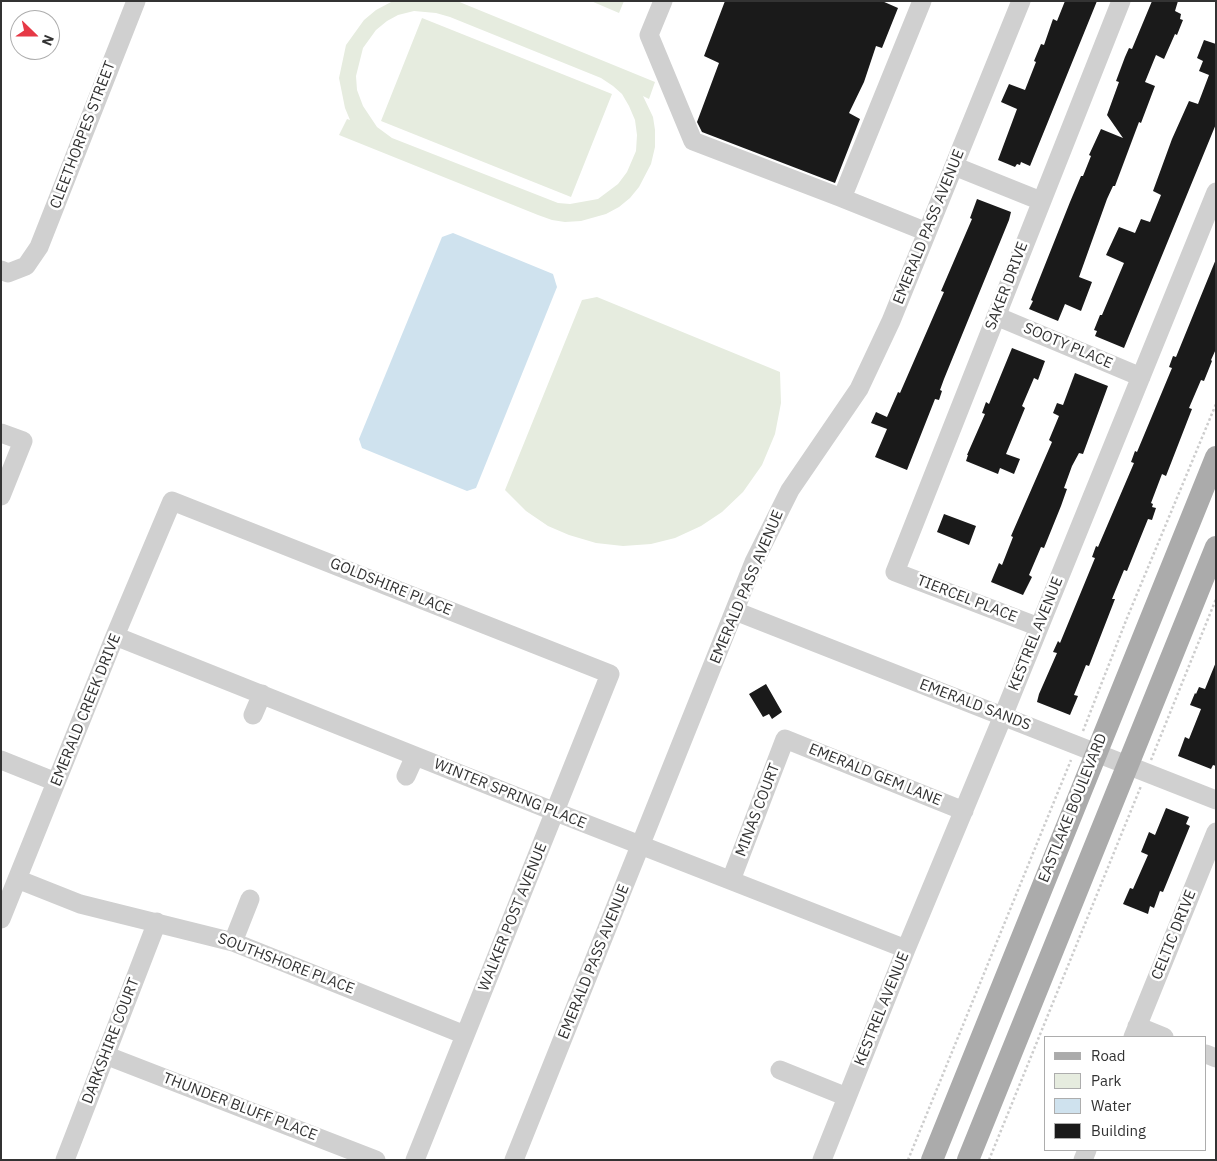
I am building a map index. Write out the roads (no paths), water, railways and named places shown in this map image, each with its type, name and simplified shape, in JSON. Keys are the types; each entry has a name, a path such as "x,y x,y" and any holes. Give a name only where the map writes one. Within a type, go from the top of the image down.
{"main road":[{"name":"EASTLAKE BOULEVARD","path":"932,1160 1216,457"},
{"path":"968,1160 1216,547"}],"street":[{"name":"CLEETHORPES STREET","path":"1,270 8,272 26,266 42,239 136,1"},
{"path":"663,1 649,35 694,141 927,232"},
{"path":"842,198 922,1"},
{"name":"EMERALD PASS AVENUE","path":"514,1160 754,562 790,490 858,389 891,321 1020,1"},
{"name":"SAKER DRIVE","path":"895,572 1121,1"},
{"path":"954,166 1041,201"},
{"name":"KESTREL AVENUE","path":"822,1160 906,949 1216,192"},
{"name":"SOOTY PLACE","path":"996,316 1141,376"},
{"path":"1,433 23,441 1,496"},
{"name":"EMERALD CREEK DRIVE","path":"1,919 115,636 172,501"},
{"name":"GOLDSHIRE PLACE","path":"172,501 610,674"},
{"name":"TIERCEL PLACE","path":"895,572 1039,627"},
{"name":"EMERALD SANDS","path":"735,611 1216,800"},
{"name":"WINTER SPRING PLACE","path":"115,636 555,812 906,949"},
{"name":"WALKER POST AVENUE","path":"415,1160 610,674"},
{"path":"253,715 262,694"},
{"name":"EMERALD GEM LANE","path":"785,739 964,811"},
{"name":"MINAS COURT","path":"731,880 785,739"},
{"path":"406,776 415,756"},
{"path":"1,760 56,782"},
{"name":"CELTIC DRIVE","path":"1135,1032 1216,832"},
{"name":"SOUTHSHORE PLACE","path":"18,879 80,904 233,942 465,1035"},
{"path":"233,942 250,898"},
{"name":"DARKSHIRE COURT","path":"64,1160 157,922"},
{"path":"1135,1032 1158,1036"},
{"name":"THUNDER BLUFF PLACE","path":"106,1054 376,1160"},
{"path":"780,1070 847,1098"}],"water":[{"path":"453,233 553,274 557,287 476,488 467,491 362,448 359,439 442,237"}]}
